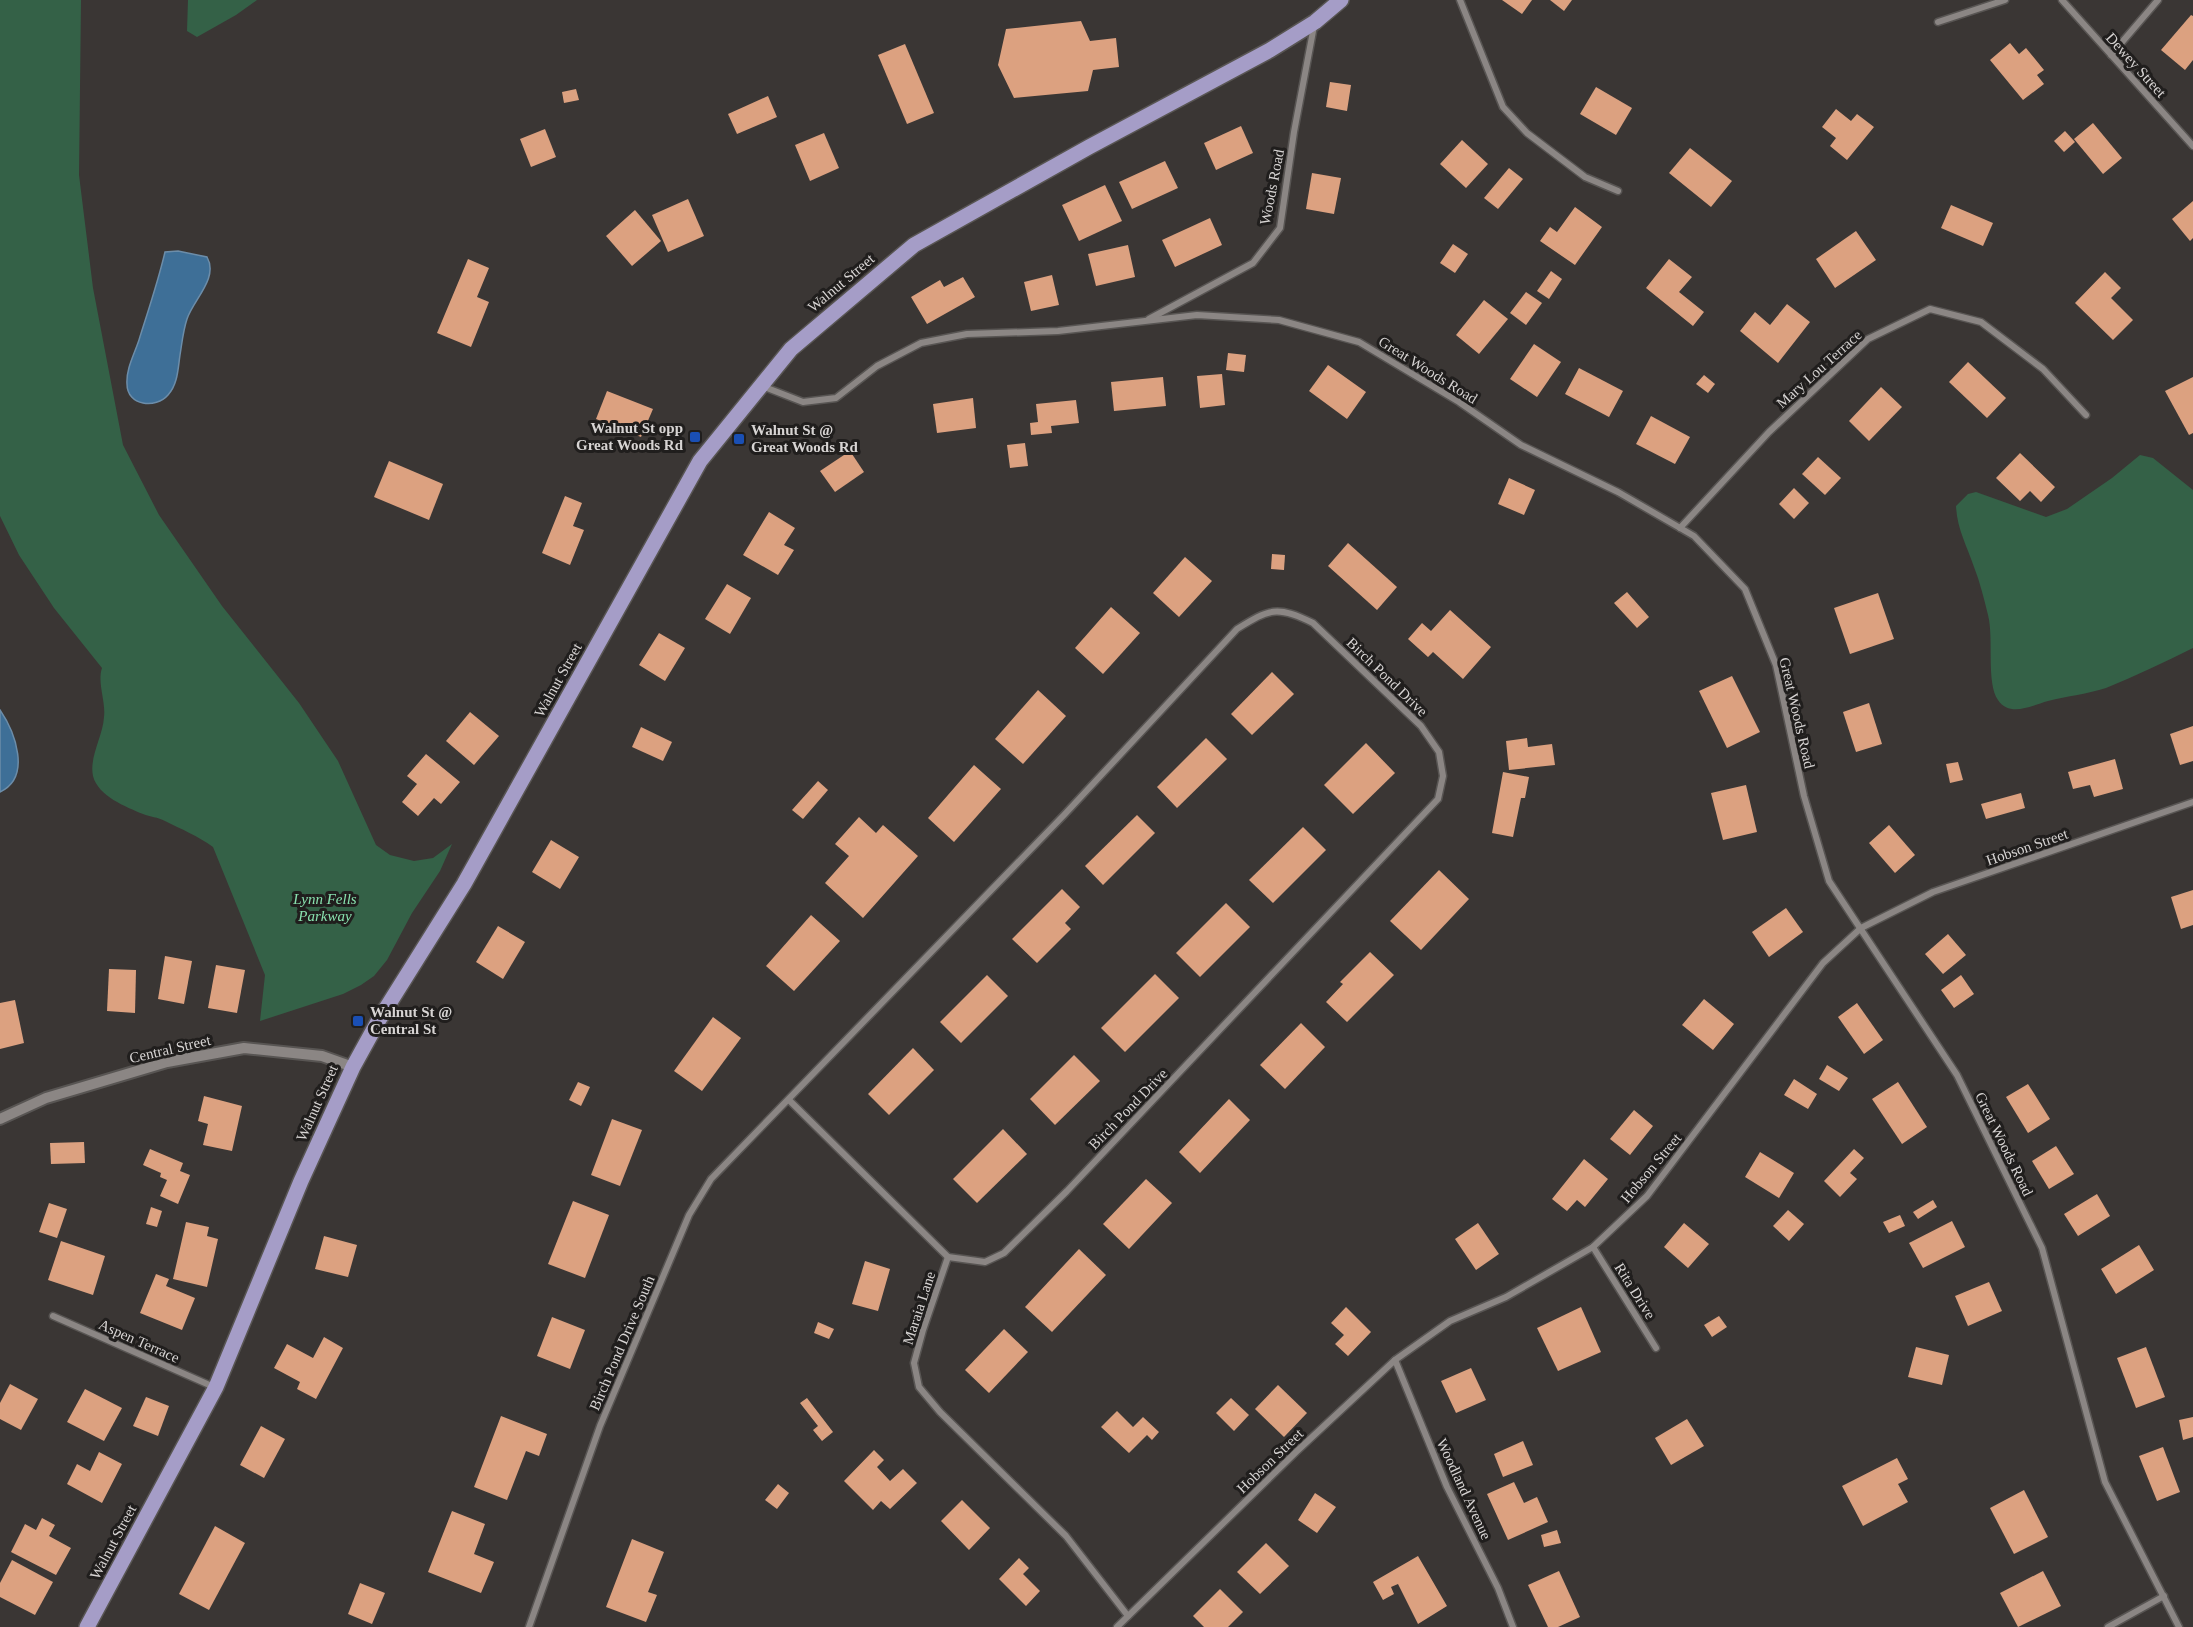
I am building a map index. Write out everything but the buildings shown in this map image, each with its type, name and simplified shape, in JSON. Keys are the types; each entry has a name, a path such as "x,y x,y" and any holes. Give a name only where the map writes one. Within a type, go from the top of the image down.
{"main road":[{"name":"Walnut Street","path":"87,1627 216,1388 301,1180 353,1067 380,1018 464,884 700,461 792,349 914,245 1089,147 1270,50 1315,22 1341,0"}],"street":[{"path":"1460,0 1503,107 1527,133 1553,154 1585,177 1618,191"},
{"path":"1938,22 2005,0"},
{"name":"Dewey Street","path":"2062,0 2193,146"},
{"path":"2111,55 2158,0"},
{"name":"Woods Road","path":"1145,321 1253,263 1280,228 1294,132 1315,22"},
{"name":"Mary Lou Terrace","path":"1680,528 1769,432 1868,339 1930,309 1981,322 2043,369 2086,415"},
{"name":"Great Woods Road","path":"762,385 803,402 836,398 877,366 921,343 967,334 1058,331 1197,315 1279,320 1359,342 1459,402 1521,445 1618,492 1694,536 1745,589 1776,665 1804,796 1829,881 1957,1075 2042,1248 2105,1482 2179,1627"},
{"name":"Birch Pond Drive","path":"789,1100 1064,815 1237,629 1264,612 1292,612 1313,623 1421,726 1439,752 1443,776 1438,799 1067,1191 1004,1252 985,1262 948,1257"},
{"name":"Hobson Street","path":"1117,1627 1296,1452 1395,1360 1450,1321 1506,1297 1593,1247 1647,1196 1823,963 1861,928 1933,892 2193,802"},
{"name":"Central Street","path":"0,1119 45,1098 166,1062 244,1048 322,1056 353,1067"},
{"name":"Maraia Lane","path":"789,1100 948,1257 922,1330 914,1363 919,1387 940,1412 1066,1536 1128,1616"},
{"name":"Birch Pond Drive South","path":"529,1627 600,1426 689,1215 711,1179 789,1100"},
{"name":"Rita Drive","path":"1593,1247 1656,1348"},
{"name":"Aspen Terrace","path":"53,1316 216,1388"},
{"name":"Woodland Avenue","path":"1395,1360 1447,1487 1498,1588 1513,1627"},
{"path":"2108,1627 2164,1596"}],"green space":[{"name":"Lynn Fells Parkway","path":"0,0 81,0 79,175 93,288 123,445 159,515 222,606 299,703 338,761 376,845 390,855 414,861 433,858 452,844 440,871 412,913 387,960 374,976 343,994 260,1021 265,975 213,847 162,820 121,804 107,795 96,783 92,769 104,717 100,680 102,668 54,608 19,555 0,516"},
{"path":"188,0 257,0 197,37 187,31"},
{"path":"2140,455 2153,458 2193,490 2193,648 2106,688 2022,709 2003,705 1994,692 1992,683 1988,615 1960,530 1956,506 1968,494 1976,492 2046,517 2067,509 2112,478"}],"water":[{"path":"178,251 207,257 210,273 187,319 174,386 163,399 143,403 132,397 128,391 128,373 165,252"},
{"path":"0,710 15,742 18,765 16,776 10,785 0,792"}],"place":[{"name":"Walnut St opp Great Woods Rd","path":"695,437"},
{"name":"Walnut St @ Great Woods Rd","path":"739,439"},
{"name":"Walnut St @ Central St","path":"358,1021"}]}
